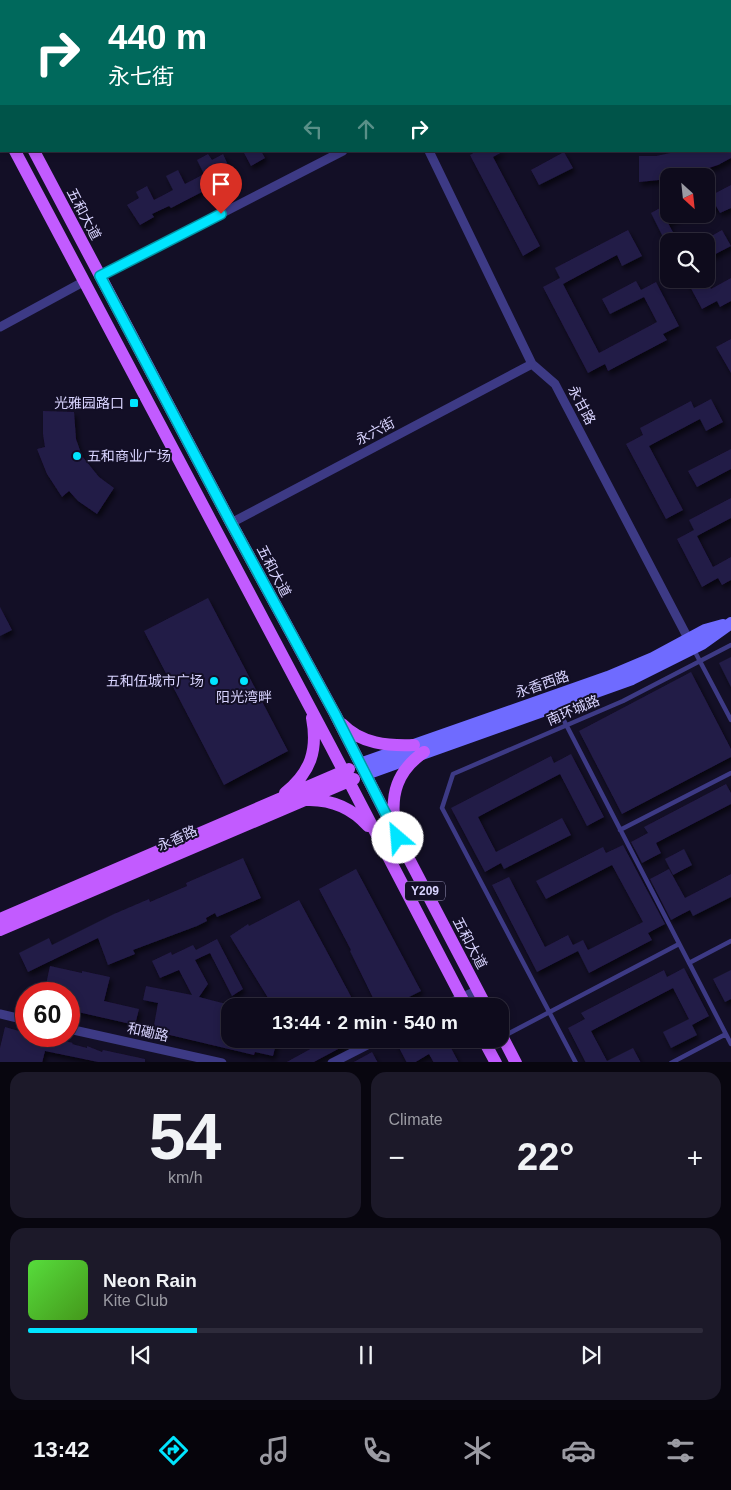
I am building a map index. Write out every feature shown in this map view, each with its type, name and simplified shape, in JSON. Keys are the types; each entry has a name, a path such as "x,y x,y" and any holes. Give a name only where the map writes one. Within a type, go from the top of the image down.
{"main road":[{"name":"Y209","path":"16,152 346,776 461,998"},
{"name":"五和大道","path":"35,152 231,523 335,714 482,998"},
{"name":"永香西路","path":"419,749 556,706 632,679 691,643 730,623"},
{"name":"永香西路","path":"363,769 608,677 691,643"},
{"path":"276,800 296,783 309,765 313,755 314,733 309,707 325,697"},
{"path":"296,803 316,800 337,804 356,815 380,842 398,838 394,817 398,782 419,749 365,740 349,732 335,714"},
{"name":"永香路","path":"0,919 276,800 363,769"},
{"name":"永香路","path":"0,930 296,803 346,776"},
{"path":"488,1048 496,1062"},
{"path":"508,1048 516,1062"}],"street":[{"path":"100,276 341,152"},
{"name":"永甘路","path":"429,152 532,364 555,384 691,643"},
{"path":"0,327 83,282"},
{"name":"永六街","path":"231,523 532,364"},
{"path":"468,998 478,990"},
{"path":"0,1014 15,1017"},
{"name":"和磡路","path":"80,1031 222,1062"},
{"path":"332,1062 361,1048"}],"lane":[{"path":"691,643 731,720"},
{"name":"南环城路","path":"550,1012 442,808 453,774 623,701 731,645"},
{"path":"556,706 731,1044"},
{"path":"620,830 731,773"},
{"path":"689,963 731,941"},
{"path":"509,1030 550,1012 680,944"},
{"path":"550,1012 576,1062"},
{"path":"671,1062 726,1034"}],"building":[{"path":"244,152 262,152 265,158 251,166"},
{"path":"475,152 502,152 493,157 540,246 523,256 470,155"},
{"path":"564,152 573,168 539,185 531,170"},
{"path":"675,152 731,152 731,158 709,168 660,168 660,180 639,182 639,156 656,156"},
{"path":"208,154 212,160 223,154 233,176 219,183 217,180 200,189 202,192 171,208 169,206 152,214 154,217 140,225 127,205 139,198 136,192 147,186 154,200 173,190 166,176 178,170 185,184 204,174 197,160"},
{"path":"731,185 731,208 720,213 715,206 715,193"},
{"path":"660,208 660,223 668,223 673,233 661,233 651,213"},
{"path":"628,230 642,256 622,266 617,255 563,284 599,353 657,322 644,297 610,314 602,299 636,281 641,290 656,282 679,326 663,334 667,340 608,371 605,364 588,373 543,287 560,278 555,268"},
{"path":"722,230 731,246 715,254 715,234"},
{"path":"731,278 731,301 720,307 717,301 702,309 691,288 711,289"},
{"path":"731,339 731,373 716,347"},
{"path":"711,399 723,422 706,431 700,419 649,446 683,510 666,519 626,444 643,435 640,428 691,401 694,408"},
{"path":"43,411 74,412 76,439 82,456 99,477 114,488 97,514 78,501 69,491 62,497 47,474 37,449 45,447"},
{"path":"731,449 731,469 697,487 688,471"},
{"path":"731,498 731,518 697,536 713,567 731,557 731,580 722,585 718,578 702,587 677,539 694,530 689,520"},
{"name":"五和伍城市广场","path":"208,598 288,751 224,785 144,631"},
{"path":"0,607 12,630 0,636"},
{"path":"731,657 731,687 719,663"},
{"path":"691,672 731,749 731,757 622,814 579,731"},
{"path":"571,754 604,817 587,826 560,774 478,817 496,852 562,818 571,835 504,869 501,863 485,872 451,808 551,756 554,763"},
{"path":"726,784 731,793 731,804 656,843 661,853 642,863 631,842 648,833 644,827"},
{"path":"623,845 665,924 648,933 652,940 589,973 578,951 537,972 492,885 509,877 545,947 568,935 573,945 583,940 588,950 643,922 612,865 546,899 536,881 603,847 606,853"},
{"path":"684,849 692,865 673,875 665,859"},
{"path":"243,858 261,898 217,917 215,913 206,918 207,921 197,926 133,950 135,954 108,965 98,938 28,972 19,953 49,938 52,945 114,914 149,899 150,902 187,886 186,883"},
{"path":"356,869 421,991 407,998 373,998 351,950 319,889"},
{"path":"669,869 685,898 731,874 731,897 693,916 690,910 671,920 650,879"},
{"path":"299,900 352,998 268,998 230,936 248,924 249,926"},
{"path":"217,939 243,989 232,996 210,953 195,960 208,984 199,997 221,1003 221,1047 153,1031 158,1003 143,1000 146,986 192,995 179,970 160,978 152,961 171,952 172,955 193,945 196,950"},
{"path":"50,966 110,977 104,1001 139,1009 135,1025 80,1012 80,982 47,982"},
{"path":"684,968 709,1016 692,1025 673,988 591,1031 607,1061 633,1048 640,1062 585,1062 568,1028 585,1019 581,1013 664,970 667,977"},
{"path":"731,970 731,999 725,1002 713,979"},
{"path":"689,1019 697,1035 671,1048 663,1032"},
{"path":"5,1027 15,1030 15,1047 80,1046 87,1048 87,1046 102,1052 103,1050 145,1059 145,1062 98,1062 45,1051 42,1062 0,1062 0,1048"},
{"path":"225,1048 275,1048 273,1056 255,1052 254,1055"},
{"path":"312,1048 340,1048 314,1062 287,1062"},
{"path":"399,1048 451,1048 458,1062 433,1062 429,1054 416,1062 406,1062"},
{"path":"372,1052 377,1062 354,1062"}],"place":[{"name":"光雅园路口","path":"134,403"},
{"name":"五和商业广场","path":"77,456"},
{"name":"五和伍城市广场","path":"214,681"},
{"name":"阳光湾畔","path":"244,681"}],"route":[{"path":"221,214 100,276 335,714 398,838"}]}
